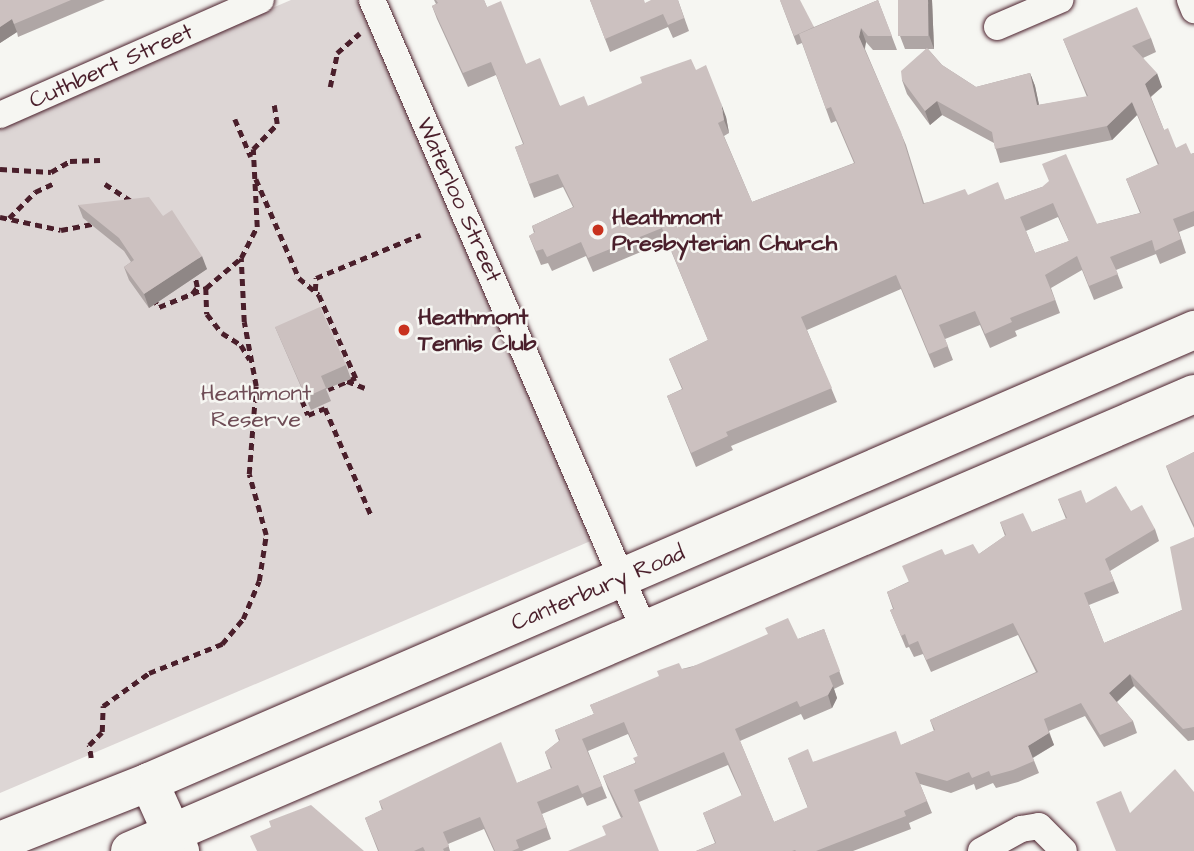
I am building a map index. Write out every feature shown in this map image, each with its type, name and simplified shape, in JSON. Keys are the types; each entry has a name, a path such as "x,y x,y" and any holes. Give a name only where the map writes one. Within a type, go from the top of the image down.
{"main road":[{"name":"Canterbury Road","path":"0,841 149,782 1194,330"},
{"path":"130,851 176,842 645,632 1194,394"},
{"path":"149,782 176,842"}],"street":[{"name":"Cuthbert Street","path":"0,115 261,0"},
{"name":"Waterloo Street","path":"372,0 645,632"},
{"path":"997,27 1060,0"},
{"path":"1190,0 1194,10"},
{"path":"981,851 1021,830 1039,826 1063,851"}],"path":[{"path":"330,87 337,53 362,28"},
{"path":"251,158 256,141 277,124 274,105"},
{"path":"234,119 299,278 315,292 356,378 328,390"},
{"path":"0,169 51,172 70,161 100,160"},
{"path":"146,290 159,306 190,296 206,288 241,258 256,232 256,178"},
{"path":"9,219 35,192 52,184"},
{"path":"105,184 135,204 129,213"},
{"path":"0,217 61,230 104,222 96,215"},
{"path":"315,292 316,278 420,235"},
{"path":"91,758 89,745 102,732 103,706 149,673 222,644 254,597 266,535 248,469 257,396 244,322 241,258"},
{"path":"190,296 197,286 195,276"},
{"path":"206,288 207,314 222,333 241,345 254,369"},
{"path":"347,381 365,388"},
{"path":"305,396 302,400 308,415 325,408 372,517"}],"green space":[{"name":"Heathmont Reserve","path":"291,0 359,0 593,540 0,793 0,124"}],"building":[{"path":"0,0 71,0 14,24 12,19 0,27"},
{"path":"436,0 484,0 487,7 501,1 526,64 540,58 560,106 584,96 588,106 642,83 640,77 691,59 696,70 706,65 721,103 724,120 718,123 752,202 855,163 831,107 826,109 799,34 878,0 892,36 868,36 861,28 859,37 901,132 923,204 965,189 968,195 998,182 1005,200 1042,187 1049,181 1042,164 1066,154 1097,224 1141,213 1126,179 1159,164 1132,102 1107,126 995,149 992,132 937,101 925,111 902,80 901,71 927,48 942,65 976,87 1030,73 1037,105 1088,96 1063,39 1137,7 1151,38 1132,46 1157,73 1145,84 1164,130 1168,128 1176,148 1186,143 1191,154 1194,153 1194,211 1173,219 1181,239 1155,251 1152,240 1110,257 1118,274 1089,286 1077,256 1045,275 1055,300 1010,318 1012,322 985,334 975,311 939,325 948,346 929,354 896,275 801,317 832,388 726,432 728,436 691,453 667,396 683,389 669,359 708,340 662,228 588,258 581,242 547,257 543,249 536,251 529,236 535,232 532,226 574,207 558,174 529,184 515,147 524,144 491,62 463,73 432,6 438,3","holes":["1053,203 1069,241 1035,253 1020,217"]},
{"path":"590,0 644,0 645,3 651,0 678,0 684,18 668,25 663,14 605,39"},
{"path":"780,0 800,0 814,27 794,36"},
{"path":"898,0 928,0 928,36 898,36"},
{"path":"149,197 163,216 172,210 202,256 144,294 124,267 134,260 119,238 78,205"},
{"path":"320,307 346,365 321,376 326,388 306,397 275,327"},
{"path":"1194,452 1194,525 1166,466"},
{"path":"1116,486 1131,511 1142,505 1155,529 1105,559 1114,581 1084,593 1104,643 1182,610 1170,547 1194,537 1194,727 1183,729 1130,674 1109,693 1133,721 1100,735 1081,703 1044,719 1049,733 1028,746 1034,761 991,776 989,771 972,778 969,772 947,781 915,772 927,801 904,811 906,816 816,851 696,851 716,843 703,813 742,795 724,752 634,790 659,851 568,851 606,835 602,826 623,817 603,776 636,763 633,758 638,756 624,722 582,739 602,786 582,794 578,785 537,802 547,827 516,840 519,848 512,851 495,851 480,817 443,832 449,846 443,849 444,851 425,851 423,847 414,851 379,851 365,818 383,809 379,801 501,742 517,783 552,768 545,752 560,740 555,730 594,714 590,705 659,676 657,671 679,663 682,669 689,668 768,634 765,628 788,618 798,639 824,629 840,671 829,676 833,686 828,695 800,707 797,701 735,729 774,822 808,807 788,758 808,749 813,762 896,731 901,745 935,730 930,720 1038,672 1013,623 926,660 918,641 909,645 905,634 901,636 890,610 894,609 887,592 909,582 902,566 942,549 945,555 973,544 979,554 1006,535 1000,522 1023,513 1032,532 1067,518 1058,499 1081,490 1086,503"},
{"path":"1175,769 1194,792 1194,851 1116,851 1096,802 1121,791 1130,813"},
{"path":"311,805 364,851 257,851 250,836 271,827 269,821"}],"place":[{"name":"Heathmont Presbyterian Church","path":"598,230"},
{"name":"Heathmont Tennis Club","path":"404,330"}]}
